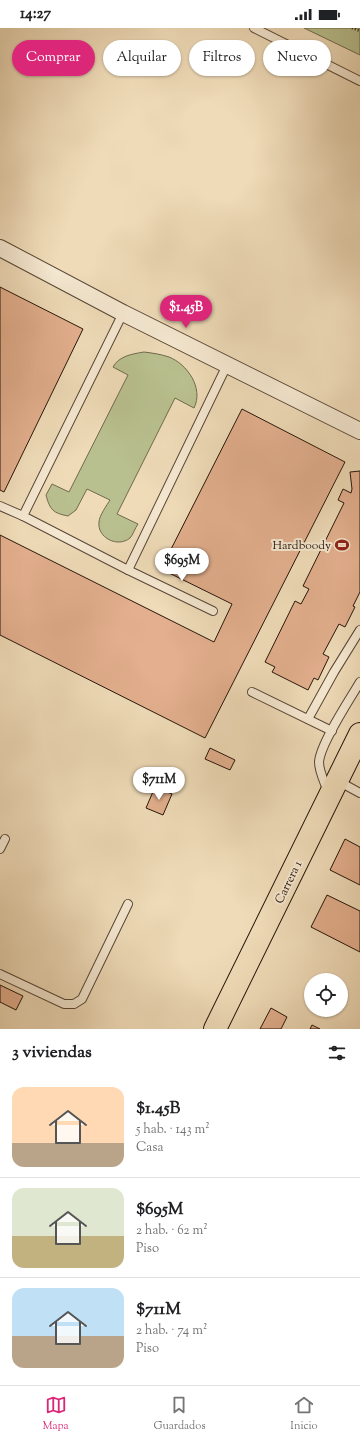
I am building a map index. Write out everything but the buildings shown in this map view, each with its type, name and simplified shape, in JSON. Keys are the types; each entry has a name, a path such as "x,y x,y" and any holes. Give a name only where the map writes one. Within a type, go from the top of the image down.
{"main road":[{"name":"Carrera 1","path":"215,1029 360,736"}],"street":[{"path":"0,248 123,313 360,431"}],"lane":[{"path":"254,28 360,81"},
{"path":"22,516 123,313"},
{"path":"128,570 227,365"},
{"path":"0,506 213,611"},
{"path":"308,719 334,672 360,630"},
{"path":"360,682 332,731 320,757 319,763 334,789 360,793"},
{"path":"252,692 332,731"},
{"path":"0,849 5,839"},
{"path":"0,974 64,1004 74,1004 82,999 128,904"}],"path":[{"path":"352,28 360,31"}],"green space":[{"path":"304,28 360,28 360,55 331,40"},
{"path":"144,352 169,357 182,365 192,378 195,385 197,400 194,408 175,398 117,514 138,524 130,538 125,541 114,542 105,537 99,528 100,517 110,500 87,489 76,510 68,516 59,514 53,510 46,495 52,484 69,492 128,375 113,367 122,358"}],"place":[{"name":"Hardboody","path":"342,545"}]}
